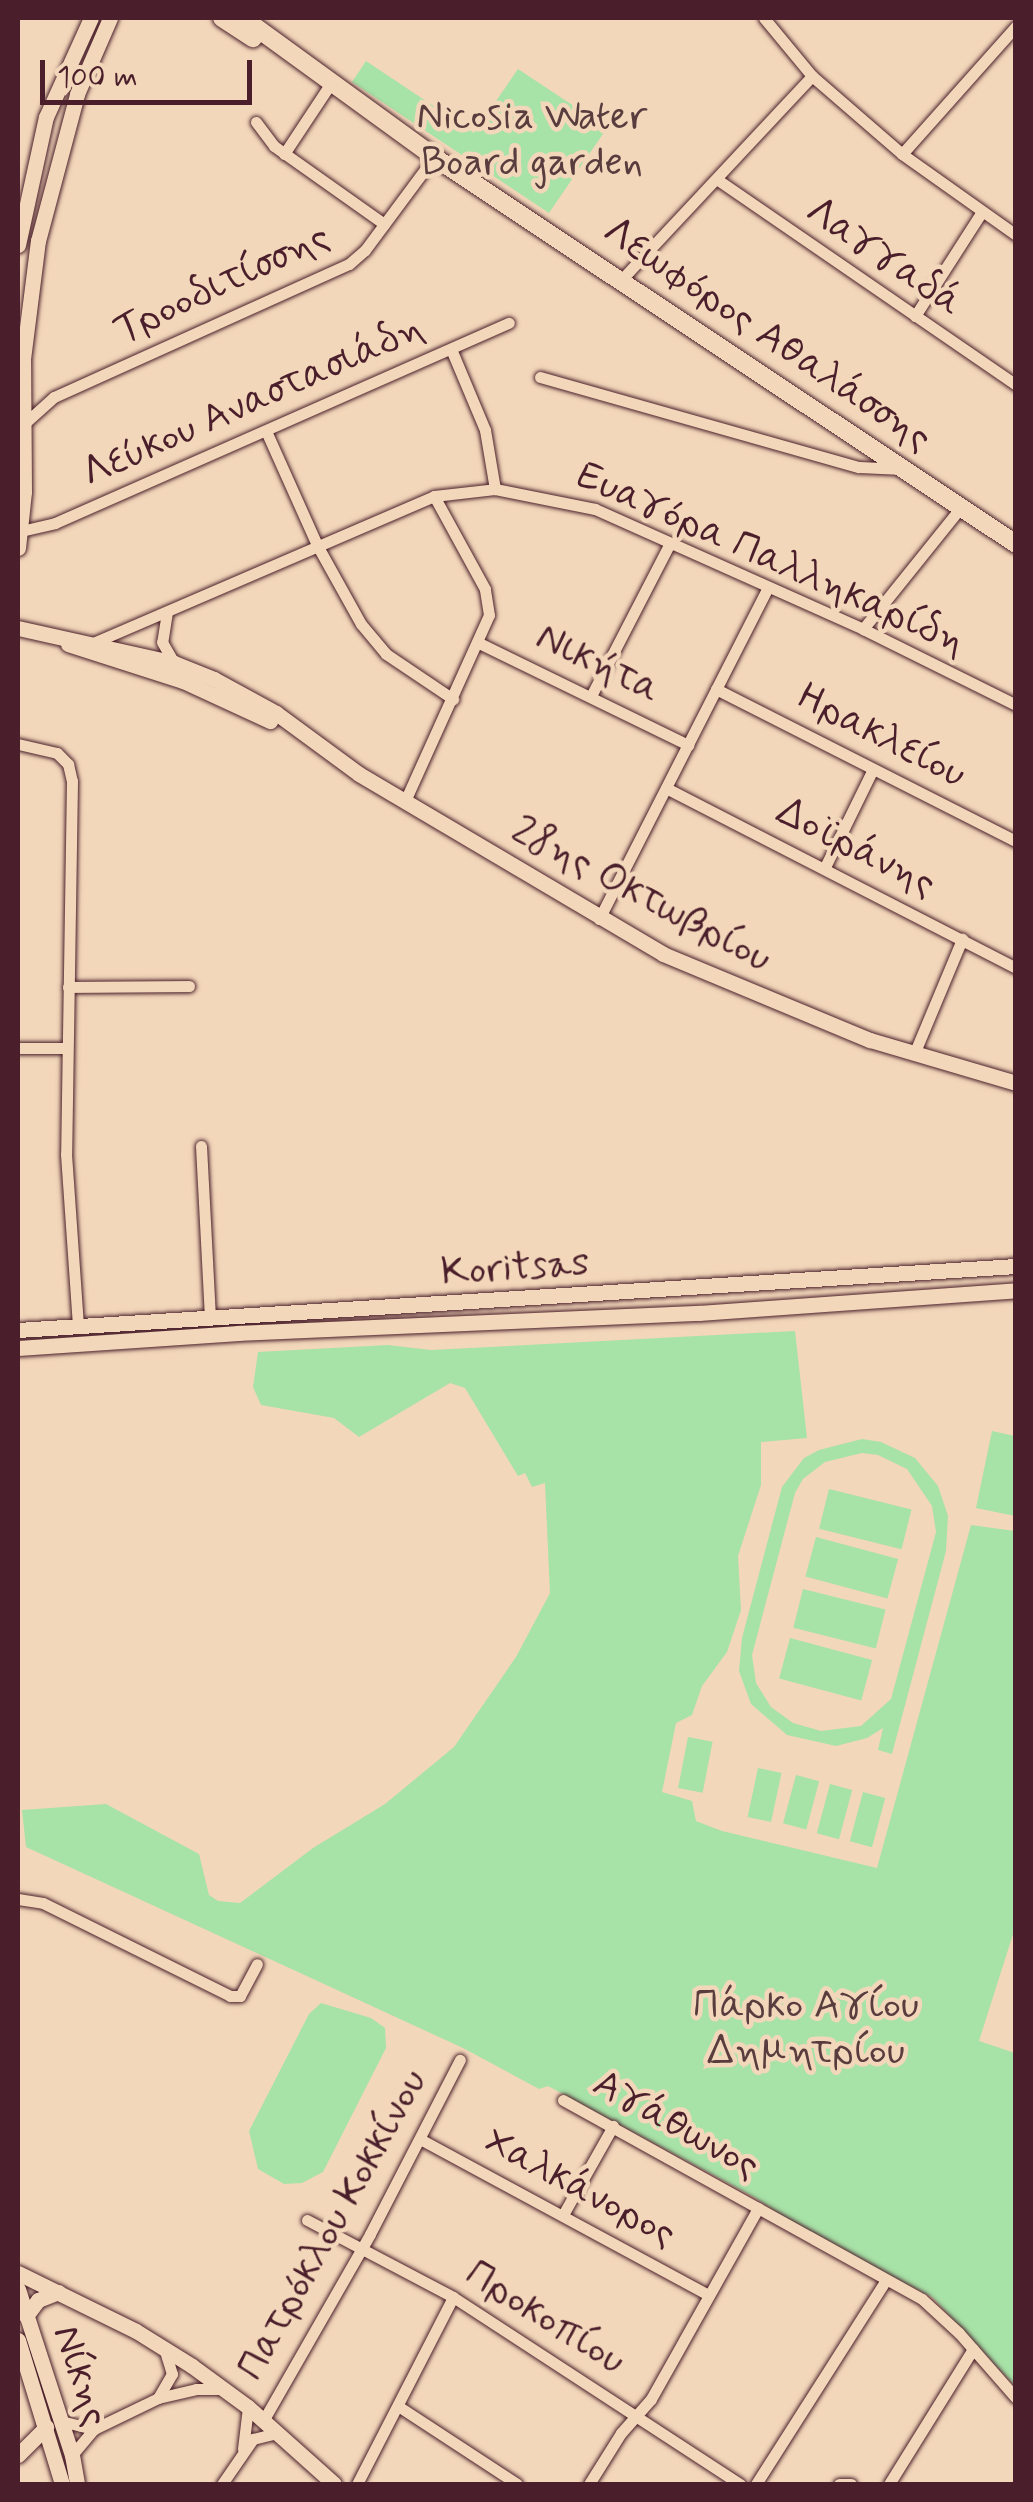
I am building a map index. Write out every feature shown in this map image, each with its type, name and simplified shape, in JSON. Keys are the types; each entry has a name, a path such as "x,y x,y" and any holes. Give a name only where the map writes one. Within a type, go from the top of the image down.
{"main road":[{"name":"Λεωφόρος Αθαλάσσης","path":"222,18 307,74 331,83"},
{"name":"Λεωφόρος Αθαλάσσης","path":"243,18 434,156 1016,544"}],"street":[{"path":"18,245 22,192 46,116 90,18"},
{"path":"18,548 23,384 32,280 51,184 76,94 110,18"},
{"path":"269,18 279,42"},
{"path":"764,18 812,76 902,154 1016,235"},
{"path":"902,154 1014,28 999,18"},
{"path":"622,279 812,76"},
{"path":"284,154 331,83"},
{"path":"256,122 284,154 384,224"},
{"name":"Τροοδιτίσσης","path":"24,423 54,397 340,268 365,250 434,156"},
{"name":"Λαγγαδά","path":"718,180 1016,385"},
{"path":"915,316 981,213"},
{"name":"Λεύκου Αναστασιάδη","path":"21,530 55,523 508,323"},
{"path":"452,349 485,430 494,489"},
{"path":"540,377 860,467 904,469"},
{"path":"23,384 34,394 54,397"},
{"path":"266,431 345,600 386,654 453,698"},
{"name":"Ευαγόρα Παλληκαρίδη","path":"93,643 434,496 494,489 574,502 863,629 1016,705"},
{"path":"405,801 488,616 485,590 434,496"},
{"path":"863,629 961,507"},
{"path":"591,696 670,543"},
{"path":"599,919 768,588"},
{"path":"167,612 162,642 174,663"},
{"name":"28ης Οκτωβρίου","path":"18,628 174,663 244,694 405,801 599,919 766,999 914,1054 1016,1083"},
{"name":"28ης Οκτωβρίου","path":"60,639 89,654 204,689 312,742"},
{"name":"Νικήτα","path":"479,643 688,744"},
{"name":"Ηρακλείου","path":"716,688 1016,841"},
{"path":"18,744 57,753 71,772 66,1154 78,1326"},
{"path":"825,867 873,769"},
{"name":"Δοϊράνης","path":"666,788 1016,968"},
{"path":"914,1054 962,940"},
{"path":"68,987 189,986"},
{"path":"18,1048 66,1048"},
{"path":"201,1146 210,1318"},
{"name":"Koritsas","path":"18,1330 469,1296 1016,1266"},
{"name":"Koritsas","path":"18,1348 518,1319 699,1313 1016,1290"},
{"path":"18,1899 44,1903 135,1954 230,1996 240,1996 257,1964"},
{"name":"Πατρόκλου Κοκκίνου","path":"263,2421 460,2060"},
{"name":"Αγάθωνος","path":"563,2100 932,2306 1016,2398"},
{"path":"564,2213 613,2126"},
{"name":"Χαλκάνορος","path":"420,2139 564,2213 708,2295"},
{"path":"589,2484 651,2399 758,2208"},
{"name":"Προκοπίου","path":"307,2220 454,2298 740,2484"},
{"path":"18,2273 163,2347 226,2389 334,2484"},
{"path":"756,2484 886,2280"},
{"name":"Νίκης","path":"18,2289 54,2424 62,2484"},
{"path":"26,2316 38,2300 58,2292"},
{"path":"357,2484 454,2298"},
{"name":"Νίκης","path":"18,2340 54,2424 72,2455 77,2484"},
{"path":"158,2398 172,2374 163,2347"},
{"path":"888,2484 972,2348"},
{"path":"72,2455 94,2429 158,2398 196,2389 226,2389"},
{"path":"398,2406 517,2484"},
{"path":"243,2449 248,2407"},
{"path":"58,2466 21,2454 54,2424 94,2429"},
{"path":"222,2484 253,2438 277,2433"},
{"path":"839,2484 852,2484"}],"green space":[{"name":"Nicosia Water Board garden","path":"366,61 474,133 518,69 607,128 549,213 352,82"},
{"name":"Πάρκο Αγίου Δημητρίου","path":"795,1331 807,1438 761,1442 761,1485 738,1556 741,1610 727,1652 702,1686 692,1715 676,1723 662,1792 692,1801 696,1821 722,1831 877,1868 971,1525 1015,1531 1015,1928 979,2041 1015,2053 1015,2386 932,2297 821,2241 752,2196 548,2086 539,2089 463,2048 26,1847 22,1810 106,1804 199,1854 209,1895 218,1901 240,1903 313,1848 385,1804 454,1747 516,1657 550,1593 545,1483 532,1487 525,1473 518,1476 465,1388 450,1383 359,1437 334,1418 261,1405 253,1387 258,1352 388,1345 431,1350"},
{"path":"992,1431 1015,1436 1015,1516 976,1508"},
{"path":"862,1439 881,1442 915,1458 938,1486 948,1516 946,1551 892,1754 878,1750 883,1728 867,1738 836,1746 787,1735 751,1704 739,1671 742,1638 782,1487 804,1458","holes":["862,1453 878,1455 907,1469 932,1506 936,1532 891,1699 861,1726 821,1731 793,1723 771,1707 756,1683 752,1655 795,1493 803,1479 825,1462"]},
{"path":"829,1489 911,1510 902,1549 819,1529"},
{"path":"816,1537 898,1559 887,1599 805,1577"},
{"path":"803,1589 885,1610 876,1648 793,1628"},
{"path":"790,1638 872,1660 861,1701 779,1679"},
{"path":"688,1737 713,1742 703,1793 678,1788"},
{"path":"758,1768 781,1773 771,1822 748,1817"},
{"path":"796,1775 819,1781 806,1830 783,1823"},
{"path":"830,1784 852,1790 839,1839 817,1833"},
{"path":"863,1792 885,1798 872,1847 850,1841"},
{"path":"321,2003 371,2018 385,2028 386,2048 323,2172 302,2183 284,2184 258,2169 249,2131 309,2014"}]}
